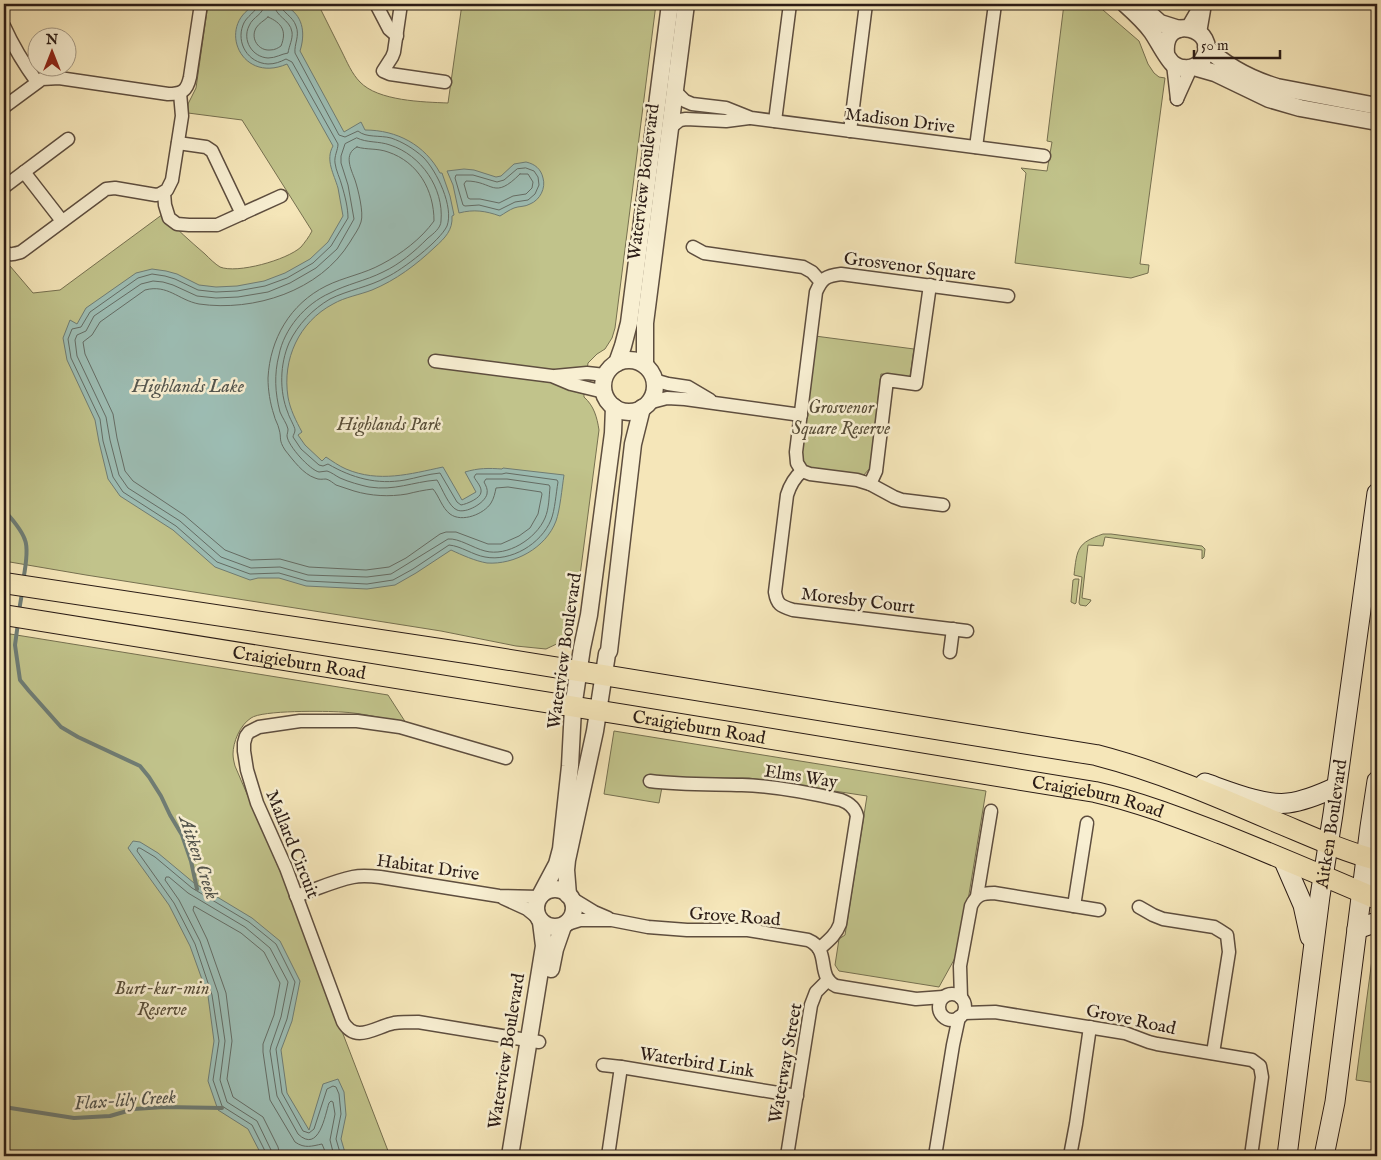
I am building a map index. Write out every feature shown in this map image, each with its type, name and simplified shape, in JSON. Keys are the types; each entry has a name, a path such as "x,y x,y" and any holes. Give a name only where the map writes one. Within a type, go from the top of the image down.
{"main road":[{"name":"Aitken Boulevard","path":"1287,1156 1323,876 1377,493"},
{"name":"Craigieburn Road","path":"4,582 1096,755 1167,776 1328,843 1372,858"},
{"name":"Craigieburn Road","path":"4,615 1095,792 1154,808 1370,896"},
{"path":"1167,776 1201,782 1267,802 1287,804 1308,799 1336,787"},
{"path":"1324,1156 1335,1102 1357,929 1370,896 1372,858 1370,827 1377,783"},
{"path":"1283,859 1303,904 1313,950"},
{"path":"1357,929 1377,922"}],"street":[{"path":"4,107 42,79 55,78 168,94 185,91 189,82 201,4"},
{"path":"376,4 389,29 396,36"},
{"path":"401,4 392,57 383,71 390,74 445,82"},
{"name":"Waterview Boulevard","path":"617,363 629,323 670,4"},
{"name":"Waterview Boulevard","path":"645,365 645,323 686,4"},
{"path":"775,121 790,4"},
{"path":"850,131 866,4"},
{"path":"976,148 995,4"},
{"path":"1126,4 1142,19 1169,58 1178,67 1185,68 1200,64 1203,59 1193,34 1201,4"},
{"path":"1138,4 1160,23 1193,34 1222,62 1234,70 1266,84 1377,106"},
{"path":"1193,34 1205,4"},
{"path":"4,26 22,60 37,82"},
{"path":"1193,34 1170,36 1165,47 1178,99 1193,67"},
{"path":"1193,67 1214,73 1269,99 1300,108 1377,122"},
{"name":"Madison Drive","path":"676,91 685,101 692,104 726,108 751,118"},
{"path":"4,251 8,254 20,252 101,191 108,188 156,195 164,193 170,187 172,180 178,144 182,116 180,93"},
{"path":"1348,101 1377,96"},
{"name":"Madison Drive","path":"670,128 686,118 726,121 751,118 1044,156"},
{"path":"4,187 68,139"},
{"path":"178,144 206,148 212,151 242,214"},
{"path":"24,172 62,221"},
{"path":"164,193 166,213 177,224 217,225 281,196"},
{"path":"693,247 704,253 803,267 812,272 820,281"},
{"name":"Grosvenor Square","path":"802,471 797,464 796,452 816,292 820,281 829,275 840,274 1008,296"},
{"path":"870,484 876,471 887,380 916,384 930,285"},
{"path":"570,896 563,891 551,889 540,896 535,908 540,920 546,926 552,928 564,925 573,916 574,910 566,870 567,860 595,731 609,651 633,444 645,406 653,396 655,388 652,374 645,365 631,360 617,363 605,375 603,383 607,400 614,407 628,412 635,411 645,406 667,398 801,415"},
{"path":"435,361 552,376 605,375"},
{"path":"552,376 571,384 604,392"},
{"path":"654,380 688,387 716,404"},
{"name":"Waterview Boulevard","path":"540,896 557,864 561,848 570,766 573,708 589,615 612,443 614,407"},
{"path":"802,471 810,474 857,480 870,484 902,500 943,505"},
{"name":"Moresby Court","path":"802,471 790,485 787,495 775,592 776,600 781,606 793,610 967,631"},
{"path":"950,652 953,629"},
{"name":"Mallard Circuit","path":"506,758 409,730 358,721 300,721 259,727 246,736 244,742 249,777 257,804 286,868 343,1022 348,1029 351,1032 358,1033 394,1023 418,1022 534,1041"},
{"name":"Elms Way","path":"650,781 671,784 744,785 841,800 851,806 857,816 840,924 833,936 819,949"},
{"path":"953,1045 944,1004 960,966 971,906 977,896 991,811"},
{"path":"1074,906 1087,823"},
{"name":"Habitat Drive","path":"296,896 354,877 367,876 499,896 540,896"},
{"path":"977,896 994,893 1099,910"},
{"name":"Habitat Drive","path":"499,896 527,909 540,920"},
{"name":"Grove Road","path":"570,896 594,912 612,920"},
{"path":"1140,907 1153,916 1214,927 1227,935 1229,952 1213,1053"},
{"name":"Waterview Boulevard","path":"520,1156 544,946 540,920"},
{"name":"Grove Road","path":"564,925 580,920 612,920 648,927 687,930 748,930 808,940 819,949"},
{"name":"Waterview Boulevard","path":"510,1156 553,957 564,925"},
{"path":"819,949 823,959 824,973 831,984 944,1004"},
{"path":"935,1156 953,1045 962,1007 960,966"},
{"name":"Waterway Street","path":"786,1156 811,1005 816,992 828,980"},
{"path":"944,1004 955,994 962,1007"},
{"name":"Grove Road","path":"944,1004 952,1020 962,1007 1124,1033 1157,1044 1252,1060 1260,1066 1262,1077 1251,1156"},
{"path":"1070,1156 1090,1027"},
{"name":"Waterbird Link","path":"603,1065 797,1096"},
{"name":"Waterbird Link","path":"608,1156 621,1067"}],"green space":[{"name":"Highlands Park","path":"208,4 318,4 352,72 360,82 368,88 389,97 448,103 462,4 656,4 615,328 612,338 605,349 588,363 584,397 594,412 599,430 573,629 565,640 546,649 516,646 441,631 4,561 4,259 33,293 60,290 163,214 214,263 228,269 249,267 285,257 301,247 312,231 242,120 188,113 188,104 196,88"},
{"path":"1064,4 1096,4 1139,41 1148,64 1154,73 1159,77 1165,78 1140,264 1149,265 1148,273 1131,278 1015,263 1026,173 1021,168 1047,171 1052,142 1047,141"},
{"name":"Grosvenor Square Reserve","path":"815,336 914,349 910,377 881,374 870,468 863,476 805,468 800,457"},
{"path":"1103,534 1202,546 1205,549 1204,557 1202,559 1202,550 1105,537 1103,546 1088,545 1082,598 1091,600 1086,606 1080,605 1082,577 1074,575 1076,559 1083,544"},
{"path":"1079,579 1075,604 1071,602 1073,580"},
{"name":"Burt-kur-min Reserve","path":"4,633 388,695 406,723 342,712 323,711 257,715 247,721 240,729 233,749 233,758 292,899 390,1156 4,1156"},
{"path":"614,731 986,791 960,949 939,987 839,971 835,965 839,939 845,935 867,796 749,778 708,778 662,787 659,803 604,794"},
{"path":"1377,944 1377,1083 1356,1080 1373,952"}],"water":[{"name":"Highlands Lake","path":"258,4 282,4 298,17 303,33 300,51 344,132 361,122 365,130 399,136 418,147 442,173 454,215 452,216 450,230 445,237 413,266 381,286 333,304 321,312 302,331 291,356 287,383 290,406 302,432 298,435 305,445 322,461 326,457 343,468 370,476 394,476 443,467 462,500 476,492 465,472 503,468 564,475 559,511 551,531 537,547 518,558 497,563 487,563 451,550 395,585 367,589 306,586 279,578 250,580 215,567 173,530 120,496 108,479 95,420 67,360 63,338 70,320 77,324 86,308 136,273 152,269 177,274 199,285 216,287 237,286 264,281 285,273 310,259 328,242 343,216 338,188 330,162 333,146 287,64 270,68 256,66 245,59 238,49 236,36 238,24 245,13"},
{"path":"526,162 537,167 541,172 544,182 543,190 534,202 526,206 514,208 500,216 480,211 459,213 453,185 447,171 474,170 496,177 501,176 514,164"},
{"path":"133,841 140,842 158,853 194,883 252,918 280,941 300,981 292,1021 281,1050 287,1093 309,1130 323,1084 338,1079 344,1092 346,1115 341,1139 346,1156 262,1156 248,1129 218,1110 208,1081 214,1041 208,996 190,946 169,905 128,848"}],"waterway":[{"name":"Aitken Creek","path":"4,511 24,536 27,549 23,581"},
{"name":"Aitken Creek","path":"19,611 22,593"},
{"name":"Aitken Creek","path":"18,623 15,645 20,680 61,727 140,766 161,796 182,835 191,861 197,889"},
{"name":"Flax-lily Creek","path":"4,1107 74,1118 110,1116 134,1109 164,1107 222,1108"}]}
